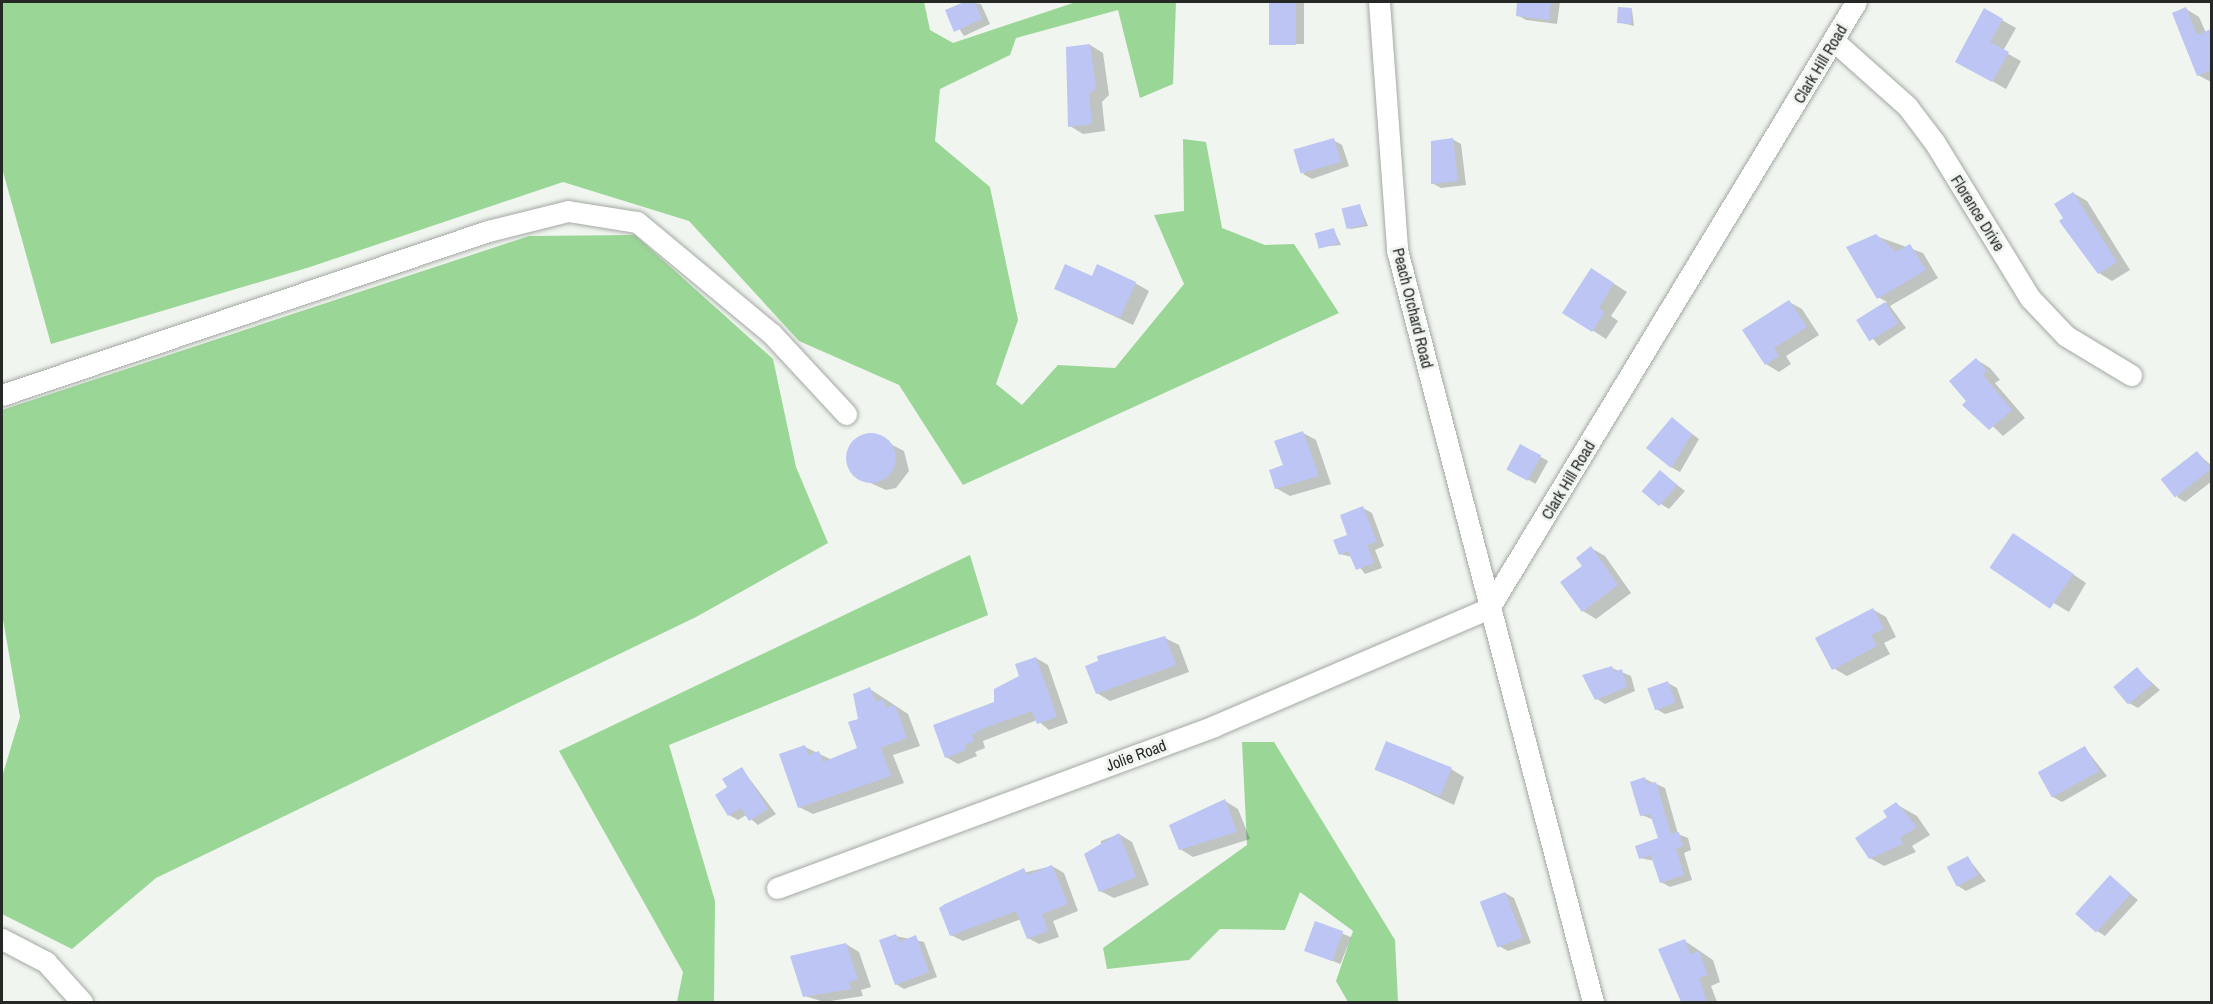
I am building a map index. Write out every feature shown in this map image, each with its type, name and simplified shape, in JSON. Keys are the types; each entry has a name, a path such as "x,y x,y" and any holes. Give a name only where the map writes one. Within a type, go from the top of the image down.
{"street":[{"name":"Peach Orchard Road","path":"1379,2 1397,250 1489,608"},
{"name":"Clark Hill Road","path":"1489,608 1856,2"},
{"name":"Florence Drive","path":"1834,41 1907,106 1928,134 2030,298 2067,336 2131,375"},
{"path":"2,395 488,231 568,211 637,222 772,334 846,414"},
{"name":"Jolie Road","path":"777,888 1214,726 1489,608"},
{"path":"1489,608 1593,1002"},
{"path":"2,939 46,962 82,1002"}],"green space":[{"path":"2,2 924,2 930,30 953,43 1076,2 1176,2 1173,84 1140,98 1118,10 1016,38 1010,55 940,89 935,141 990,187 1018,320 996,384 1022,405 1058,365 1115,368 1184,284 1154,215 1184,211 1183,139 1206,142 1222,228 1265,245 1294,244 1339,313 963,485 899,385 799,341 689,221 563,182 310,267 51,344 2,168"},
{"path":"635,235 773,359 796,467 828,543 696,617 156,878 72,949 2,914 2,777 20,717 2,614 2,410 529,236"},
{"path":"970,555 988,615 669,745 715,901 714,1002 677,1002 683,972 559,751"},
{"path":"1242,742 1274,742 1395,940 1398,1002 1348,1002 1336,981 1353,931 1300,892 1285,930 1220,929 1189,960 1107,969 1103,948 1247,845"}],"building":[{"path":"964,2 975,2 982,19 954,32 945,10"},
{"path":"1269,2 1296,2 1296,45 1269,45"},
{"path":"1517,2 1551,2 1549,20 1516,16"},
{"path":"1618,7 1632,8 1631,24 1617,23"},
{"path":"2186,7 2197,35 2211,29 2211,70 2197,76 2172,13"},
{"path":"1984,8 2003,19 1990,42 2009,52 1992,82 1955,62"},
{"path":"1090,44 1096,88 1089,94 1092,124 1068,127 1066,47"},
{"path":"1334,138 1341,162 1301,174 1294,150"},
{"path":"1453,138 1458,181 1431,184 1431,141"},
{"path":"2073,192 2117,262 2098,274 2059,221 2063,218 2054,204"},
{"path":"1360,204 1365,224 1347,229 1342,209"},
{"path":"1334,228 1338,243 1319,249 1315,233"},
{"path":"1876,234 1896,252 1910,244 1926,270 1877,299 1846,247"},
{"path":"1065,264 1092,276 1097,264 1136,282 1120,318 1054,289"},
{"path":"1591,268 1614,283 1599,308 1605,312 1592,332 1562,313"},
{"path":"1789,300 1807,327 1774,348 1779,356 1765,365 1742,330"},
{"path":"1885,302 1898,323 1869,341 1856,320"},
{"path":"1976,358 1987,371 1983,375 2012,410 1989,430 1962,405 1966,401 1949,381"},
{"path":"1672,417 1692,434 1671,468 1646,448"},
{"path":"1303,431 1319,476 1275,489 1269,470 1283,465 1274,441"},
{"path":"866,433 876,433 889,440 896,453 896,463 889,476 876,483 866,483 857,479 850,472 846,463 846,453 850,444 857,437"},
{"path":"1520,444 1541,455 1528,481 1506,470"},
{"path":"2197,451 2211,469 2175,497 2161,479"},
{"path":"1660,470 1677,485 1659,506 1642,491"},
{"path":"1363,506 1377,542 1367,545 1374,563 1356,570 1348,551 1339,555 1333,540 1347,535 1340,515"},
{"path":"2013,533 2074,574 2050,609 1990,568"},
{"path":"1591,546 1618,585 1582,612 1560,582 1582,566 1576,558"},
{"path":"1873,608 1884,629 1871,635 1877,646 1832,670 1815,638"},
{"path":"1165,636 1176,665 1096,694 1085,666 1098,661 1097,656"},
{"path":"1036,657 1057,717 1037,724 1032,711 982,729 972,735 974,741 965,745 966,750 945,758 933,725 994,702 994,689 1019,676 1015,664"},
{"path":"1612,666 1614,672 1622,669 1627,687 1595,700 1582,675"},
{"path":"2137,667 2152,685 2128,705 2113,687"},
{"path":"1668,681 1676,703 1655,710 1647,689"},
{"path":"870,687 876,702 883,699 886,708 895,705 907,738 881,748 891,776 798,808 779,754 805,745 808,755 819,751 823,762 857,748 848,722 858,719 853,694"},
{"path":"1386,741 1452,768 1440,796 1374,770"},
{"path":"2085,746 2099,771 2052,798 2038,772"},
{"path":"742,767 768,809 749,821 741,808 728,816 715,795 727,787 722,779"},
{"path":"1645,777 1647,784 1656,782 1671,834 1679,832 1683,846 1676,848 1684,875 1660,883 1651,856 1662,852 1639,859 1635,846 1658,838 1650,814 1640,816 1630,782"},
{"path":"1225,799 1237,832 1179,850 1169,825"},
{"path":"1896,802 1917,827 1900,838 1903,844 1869,859 1855,838 1887,817 1883,811"},
{"path":"1119,833 1136,877 1099,892 1084,854"},
{"path":"1968,856 1978,876 1957,886 1947,867"},
{"path":"1052,865 1068,904 1042,914 1048,931 1027,939 1016,911 950,936 939,908 1024,868 1027,875"},
{"path":"2110,875 2131,894 2096,932 2075,914"},
{"path":"1505,892 1523,938 1497,947 1480,902"},
{"path":"1315,921 1343,931 1332,961 1304,951"},
{"path":"896,934 899,942 916,935 929,972 895,985 879,940"},
{"path":"1685,939 1690,954 1699,951 1708,975 1699,978 1707,1002 1681,1002 1658,949"},
{"path":"846,943 858,979 849,982 851,989 803,997 790,956"}]}
